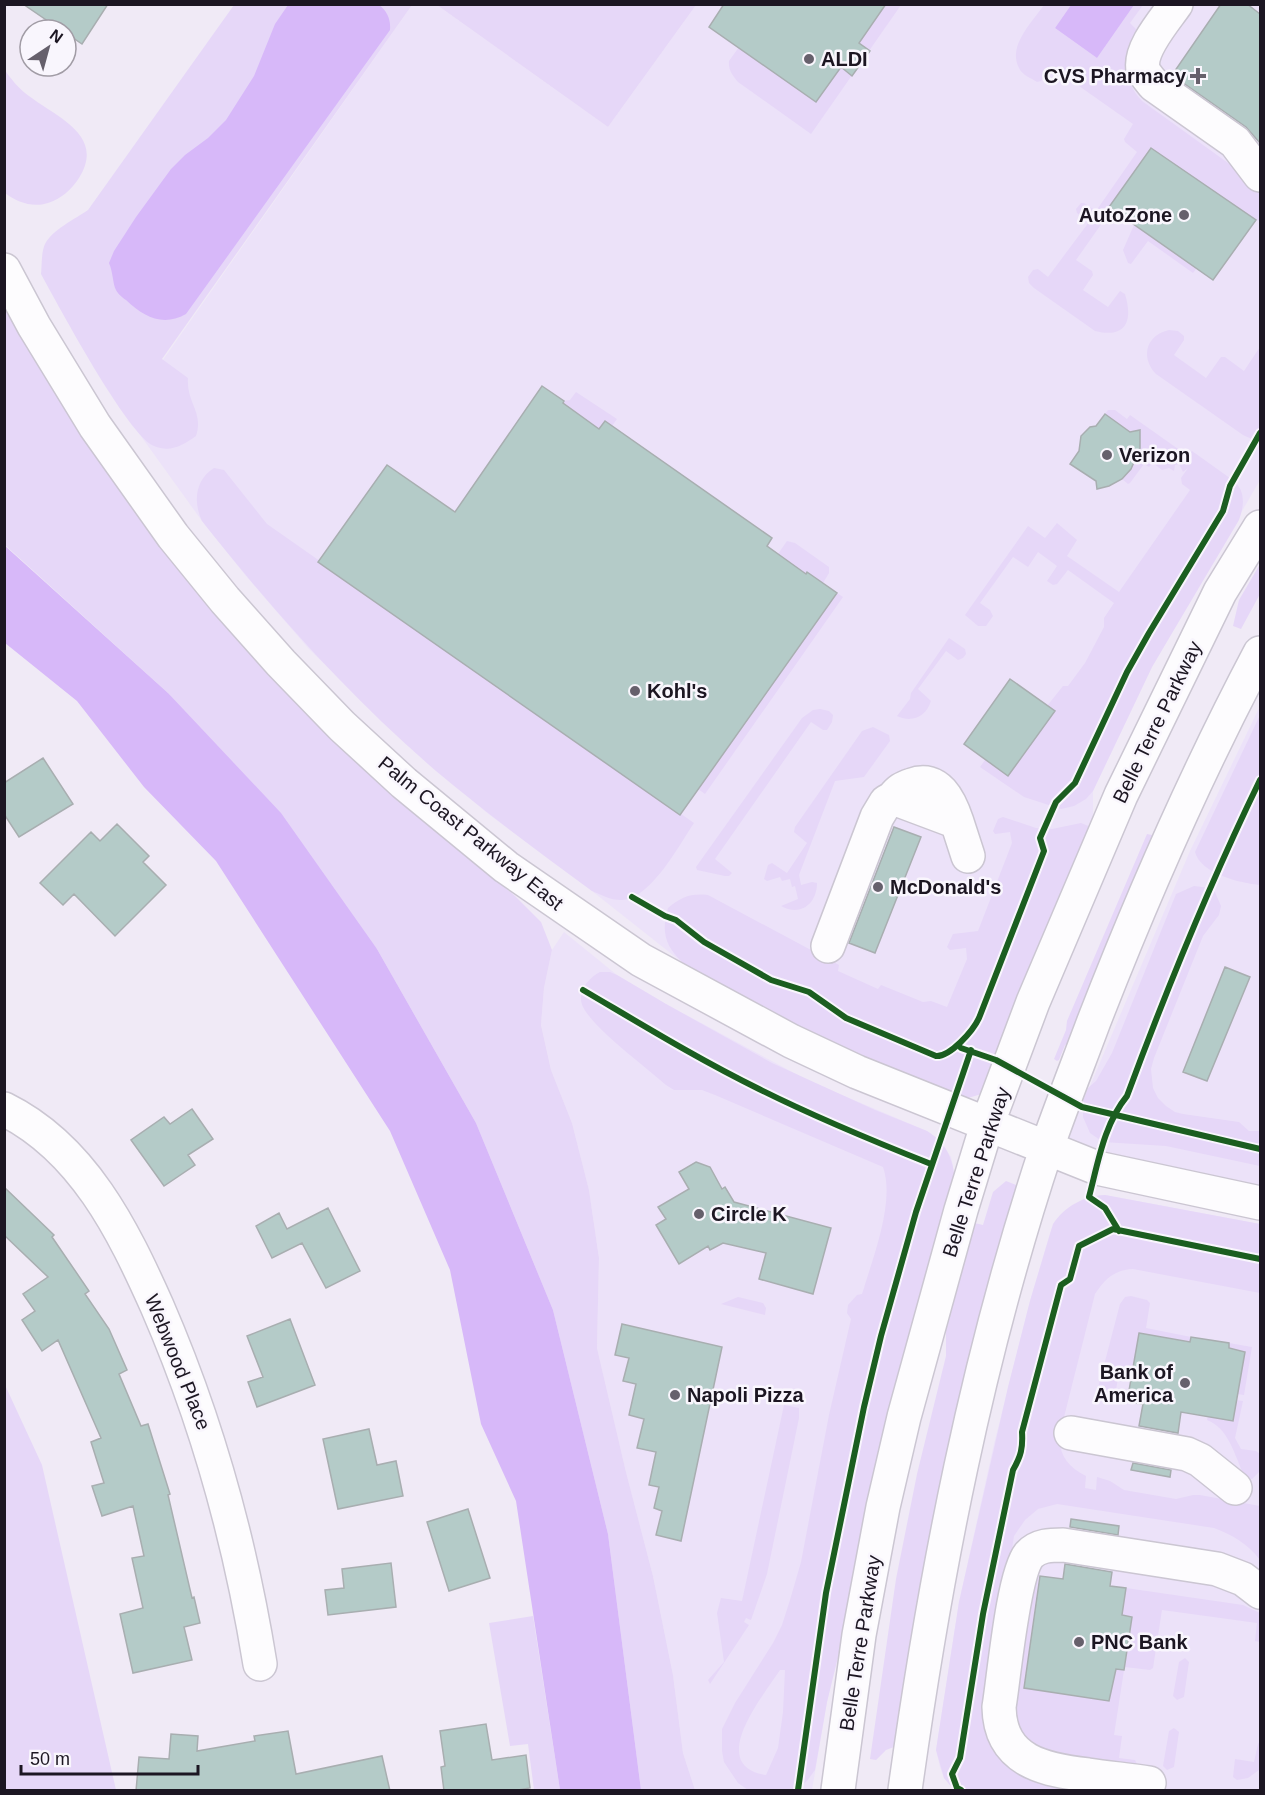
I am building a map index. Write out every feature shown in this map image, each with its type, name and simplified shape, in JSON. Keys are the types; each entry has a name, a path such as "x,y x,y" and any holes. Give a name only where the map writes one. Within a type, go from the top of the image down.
{"main road":[{"path":"1176,4 1148,45 1143,68 1147,77 1154,85 1235,142 1260,175"},
{"name":"Palm Coast Parkway East","path":"4,270 34,326 94,426 173,536 225,600 281,663 342,726 404,783 506,867 640,960 791,1041 857,1072 1096,1168 1260,1203"},
{"name":"Belle Terre Parkway","path":"838,1791 859,1635 891,1473 910,1394 987,1125 1033,1002 1121,795 1220,592 1260,527"},
{"path":"905,1791 933,1600 961,1465 993,1333 1047,1149 1100,1006 1160,861 1260,653"},
{"path":"828,946 877,817 886,802 893,798 899,789 928,782 946,795 968,856"},
{"name":"Webwood Place","path":"4,1108 45,1134 76,1165 104,1203 143,1275 194,1398 222,1484 243,1571 260,1664"},
{"path":"1071,1433 1187,1454 1200,1460 1235,1488"},
{"path":"1149,1783 1044,1768 1025,1759 1006,1736 1001,1726 999,1707 1017,1587 1028,1556 1043,1546 1075,1547 1217,1569 1243,1579 1260,1592"}],"shaded area":[{"path":"234,5 412,5 162,359 188,378 188,387 198,420 196,436 181,445 166,449 154,446 142,437 94,368 41,274 43,251 45,244 53,234 88,210"},
{"path":"288,5 379,5 388,16 390,30 186,314 169,320 154,318 140,311 122,297 115,288 109,263 114,251 171,169 226,120 254,76 275,24"},
{"path":"412,5 437,5 608,127 696,5 1260,5 1260,480 1152,667 1093,791 1093,828 968,1098 846,1049 794,1024 683,963 486,812 397,735 309,649 202,521 125,414"},
{"path":"437,5 696,5 608,127"},
{"name":"ALDI","path":"769,5 901,5 811,134 738,82 730,70 729,61"},
{"path":"1044,5 1071,5 1055,28 1097,58 1134,5 1143,5 1130,23 1137,30 1128,58 1128,76 1135,93 1142,101 1260,186 1260,221 1150,148 1109,207 1112,209 1076,260 1092,271 1093,275 1083,290 1108,307 1120,291 1125,294 1127,319 1121,330 1114,332 1095,331 1029,283 1028,277 1033,270 1038,269 1048,277 1089,222 1077,213 1076,209 1084,203 1096,211 1137,152 1124,139 1133,124 1052,67 1041,81 1037,82 1020,70 1016,60 1016,51 1023,34"},
{"path":"1071,5 1134,5 1097,58 1055,28"},
{"path":"4,69 25,93 74,129 82,139 86,150 86,163 79,178 70,190 48,203 36,205 25,203 5,193"},
{"path":"1134,225 1196,269 1193,273 1148,241 1131,264 1128,263 1123,250"},
{"path":"4,302 419,815 515,896 541,922 552,950 544,988 541,1025 551,1070 572,1123 589,1190 599,1258 597,1348 653,1576 673,1675 683,1753 695,1790 641,1790 608,1534 553,1310 476,1123 377,949 168,693 5,545"},
{"path":"1169,330 1178,331 1184,336 1184,340 1174,355 1206,378 1221,357 1225,357 1244,371 1260,347 1260,438 1254,440 1243,435 1156,374 1148,361 1148,348 1155,337"},
{"path":"576,392 617,419 612,426 599,429 563,403 570,400"},
{"path":"1108,410 1115,410 1127,419 1130,415 1188,456 1192,451 1238,485 1243,504 1239,520 1152,667 1093,791 1086,799 1074,806 1061,809 1024,797 980,767 985,760 1047,706 1063,686 1068,686 1085,663 1104,627 1104,618 1114,603 1068,570 1057,584 1053,585 1047,581 1057,566 1038,552 1028,567 1013,557 980,603 990,610 993,616 986,626 978,626 965,615 1028,526 1045,538 1057,523 1077,540 1067,556 1119,592 1190,490 1182,484 1181,478 1188,468 1183,472 1179,464 1175,465 1174,471 1169,468 1162,470 1153,463 1149,467 1144,464 1130,483 1122,479 1131,468 1139,451 1138,430 1130,432 1105,414"},
{"path":"214,468 224,470 267,524 694,823 664,869 654,880 634,897 623,900 611,899 592,891 474,802 436,771 373,713 284,620 202,521 197,506 199,485"},
{"path":"787,541 795,543 829,567 829,573 823,583 778,554"},
{"path":"4,545 168,693 281,813 377,949 476,1123 553,1310 608,1534 641,1790 560,1790 516,1501 481,1424 450,1270 390,1131 216,861 144,787 77,701 5,643"},
{"path":"1260,564 1260,594 1241,629 1233,626 1239,600"},
{"path":"837,593 843,597 705,794 698,789"},
{"path":"949,638 965,649 966,654 958,660 946,651 918,689 931,701 922,715 913,719 897,716 910,699 911,693"},
{"path":"1260,706 1260,1192 1064,1147 1190,851"},
{"path":"813,710 829,711 833,715 827,730 811,722 715,859 732,873 725,876 697,870 696,867 802,718"},
{"path":"1260,715 1260,885 1242,882 1213,872 1199,860 1195,852"},
{"path":"873,727 889,735 890,741 864,777 835,781 799,875 801,885 817,883 814,897 801,909 788,909 781,906 798,899 795,886 792,887 790,879 782,881 780,877 767,881 764,879 768,865 772,863 787,873 807,843 794,832 795,827 862,731"},
{"path":"1003,817 1036,828 1052,829 1081,823 1093,828 985,1093 968,1098 918,1081 794,1024 683,963 668,944 665,924 668,908 686,897 708,895 839,965 838,971 878,989 881,985 923,1002 931,1001 947,1007 967,959 966,948 950,950 947,947 953,934 978,931 1012,843 1010,832 995,834 993,831 998,819"},
{"path":"1147,834 1157,836 1068,1044 1065,1045 1057,1061 1054,1059 1066,1030 1067,1021"},
{"path":"1194,886 1209,888 1215,892 1221,906 1219,915 1203,936 1154,1058 1151,1069 1153,1088 1158,1098 1175,1112 1239,1122 1249,1131 1260,1131 1260,1166 1166,1146 1103,1142 1090,1133 1083,1117 1083,1101 1088,1088 1096,1081 1112,1053 1176,894"},
{"path":"564,932 617,975 666,1004 809,1081 927,1131 940,1140 951,1157 953,1166 827,1702 812,1790 695,1790 683,1753 673,1675 653,1576 597,1348 599,1258 589,1190 572,1123 551,1070 541,1025 544,988 552,950"},
{"path":"600,972 610,972 617,975 772,1063 927,1131 944,1146 952,1165 955,1180 827,1702 815,1770 796,1790 748,1790 738,1783 724,1762 722,1729 782,1625 801,1562 829,1415 851,1319 847,1313 848,1305 857,1295 862,1294 882,1228 886,1195 883,1167 702,1090 674,1090 666,1085 609,1037 583,1007 582,991","holes":["780,1670 785,1670 778,1748 766,1775 748,1769 740,1758 739,1744 752,1712"]},
{"path":"1006,1181 1021,1187 900,1735 894,1747 886,1750 876,1760 870,1759 896,1579 917,1474 946,1356 946,1306 970,1222 983,1225 993,1192"},
{"path":"1105,1195 1260,1224 1260,1790 954,1790 944,1778 940,1767 936,1750 959,1602 994,1444 1030,1301 1051,1230 1060,1215 1089,1197"},
{"path":"1105,1195 1260,1224 1260,1293 1133,1269 1120,1271 1111,1276 1095,1294 1061,1429 1061,1451 1073,1468 1086,1476 1085,1488 1096,1490 1097,1477 1110,1481 1124,1490 1176,1499 1200,1495 1260,1506 1260,1560 1240,1541 1214,1528 1057,1504 1038,1509 1025,1520 1014,1536 1000,1629 990,1723 1108,1790 954,1790 944,1778 936,1750 959,1602 1008,1387 1053,1224 1063,1212 1076,1203 1090,1197"},
{"path":"1131,1296 1150,1303 1146,1328 1191,1337 1190,1342 1139,1333 1133,1369 1130,1369 1132,1372 1128,1379 1118,1378 1114,1402 1099,1395 1098,1388 1120,1304 1125,1297"},
{"path":"738,1297 763,1303 766,1308 765,1315 721,1304"},
{"path":"1229,1343 1252,1347 1244,1395 1237,1394 1245,1352 1229,1348"},
{"path":"5,1385 42,1465 116,1790 5,1790"},
{"path":"1236,1400 1243,1401 1235,1438 1241,1449 1256,1451 1260,1454 1259,1472 1252,1479 1247,1478 1243,1473 1225,1435 1207,1420 1208,1416"},
{"path":"784,1405 799,1408 799,1418 767,1574 751,1620 746,1618 744,1622 749,1625 710,1684 708,1680 724,1662 717,1613 721,1598 742,1601"},
{"path":"1039,1576 1024,1687 1109,1701 1116,1669 1124,1670 1114,1735 1122,1736 1119,1758 1135,1760 1137,1764 1135,1768 1036,1753 1012,1717 1031,1583"},
{"path":"1126,1588 1243,1605 1260,1613 1260,1642 1255,1641 1257,1623 1162,1610 1153,1668 1150,1670 1125,1667 1132,1617 1122,1615"},
{"path":"533,1616 560,1790 534,1790 528,1744 510,1746 489,1623"},
{"path":"1185,1658 1189,1662 1184,1697 1177,1700 1173,1696 1179,1662"},
{"path":"1174,1728 1179,1732 1174,1767 1167,1770 1163,1766 1169,1731"},
{"path":"1260,1741 1259,1770 1248,1778 1237,1780 1233,1777 1235,1759 1254,1762"}],"building":[{"path":"23,4 108,4 82,44 78,41 78,18 43,18"},
{"name":"ALDI","path":"724,4 886,4 859,43 870,51 852,76 841,67 816,102 709,27"},
{"name":"CVS Pharmacy","path":"1221,4 1247,4 1260,14 1260,143 1246,127 1172,75"},
{"name":"AutoZone","path":"1151,148 1256,220 1213,280 1109,207"},
{"name":"Kohl's","path":"542,386 599,429 605,421 772,538 767,546 837,593 680,815 318,562 387,465 455,512"},
{"name":"Verizon","path":"1105,414 1130,432 1140,430 1140,448 1131,469 1122,479 1097,489 1096,481 1070,464 1079,451 1081,436 1090,427 1096,426"},
{"path":"1010,679 1055,711 1008,776 964,744"},
{"path":"43,758 73,804 19,837 4,814 4,783"},
{"path":"117,824 149,856 143,862 166,885 115,936 74,894 63,905 40,883 91,832 100,841"},
{"name":"McDonald's","path":"894,827 921,837 875,953 849,943"},
{"path":"1225,967 1250,977 1207,1081 1183,1072"},
{"path":"192,1109 213,1139 188,1155 195,1165 164,1186 131,1140 164,1117 170,1124"},
{"path":"696,1162 710,1167 722,1189 725,1187 734,1202 831,1228 813,1294 759,1279 766,1253 723,1243 710,1250 708,1246 679,1264 656,1225 666,1219 658,1207 689,1189 679,1172"},
{"path":"4,1187 54,1235 52,1237 89,1291 85,1294 109,1329 127,1370 119,1374 141,1426 148,1424 170,1494 168,1495 200,1623 184,1627 192,1660 133,1673 120,1614 143,1608 132,1558 144,1556 133,1506 102,1516 92,1486 104,1483 91,1442 101,1438 58,1340 42,1351 22,1320 35,1311 23,1294 48,1277 4,1235"},
{"path":"328,1208 360,1271 326,1288 302,1243 272,1258 256,1226 279,1213 287,1229"},
{"path":"290,1319 315,1385 257,1407 248,1382 263,1377 247,1336"},
{"path":"622,1324 722,1347 681,1541 656,1535 662,1511 654,1508 659,1487 649,1485 656,1452 637,1448 644,1419 629,1415 636,1384 623,1381 629,1358 615,1355"},
{"name":"Bank of America","path":"1139,1333 1190,1342 1191,1337 1229,1343 1229,1348 1245,1352 1233,1421 1181,1412 1178,1433 1139,1426 1143,1404 1127,1402"},
{"path":"369,1429 377,1465 396,1461 403,1496 338,1509 323,1439"},
{"path":"1133,1463 1171,1470 1170,1477 1131,1470"},
{"path":"468,1509 490,1578 449,1591 427,1522"},
{"path":"1071,1519 1119,1526 1118,1535 1070,1527"},
{"path":"391,1563 396,1607 328,1615 325,1590 344,1588 342,1569"},
{"name":"PNC Bank","path":"1065,1564 1112,1572 1110,1586 1126,1588 1122,1615 1132,1617 1124,1670 1116,1669 1109,1701 1024,1688 1040,1576 1063,1579"},
{"path":"486,1724 492,1760 526,1755 530,1788 512,1791 444,1791 441,1767 445,1766 440,1731"},
{"path":"288,1731 296,1774 382,1756 390,1791 136,1791 139,1757 169,1759 171,1734 198,1736 197,1751 255,1741 254,1736"}],"cycle path":[{"path":"632,897 676,920 704,942 771,980 809,992 846,1018 936,1056 954,1048 972,1030 979,1018 1044,851 1040,838 1056,802 1075,783 1127,672 1223,511 1230,486 1260,433"},
{"path":"1119,1231 1105,1208 1089,1197 1107,1131 1127,1096 1190,936 1260,780"},
{"path":"583,990 736,1078 844,1128 931,1164"},
{"path":"961,1048 996,1060 1082,1107 1260,1149"},
{"path":"798,1790 826,1593 864,1407 881,1336 916,1212 971,1050"},
{"path":"961,1790 957,1788 952,1774 960,1758 983,1614 1013,1470 1021,1452 1022,1432 1061,1285 1070,1279 1079,1246 1113,1229 1260,1259"}],"place":[{"name":"ALDI","path":"809,59"},
{"name":"CVS Pharmacy","path":"1198,76"},
{"name":"AutoZone","path":"1184,215"},
{"name":"Verizon","path":"1107,455"},
{"name":"Kohl's","path":"635,691"},
{"name":"McDonald's","path":"878,887"},
{"name":"Circle K","path":"699,1214"},
{"name":"Bank of America","path":"1185,1383"},
{"name":"Napoli Pizza","path":"675,1395"},
{"name":"PNC Bank","path":"1079,1642"}]}
